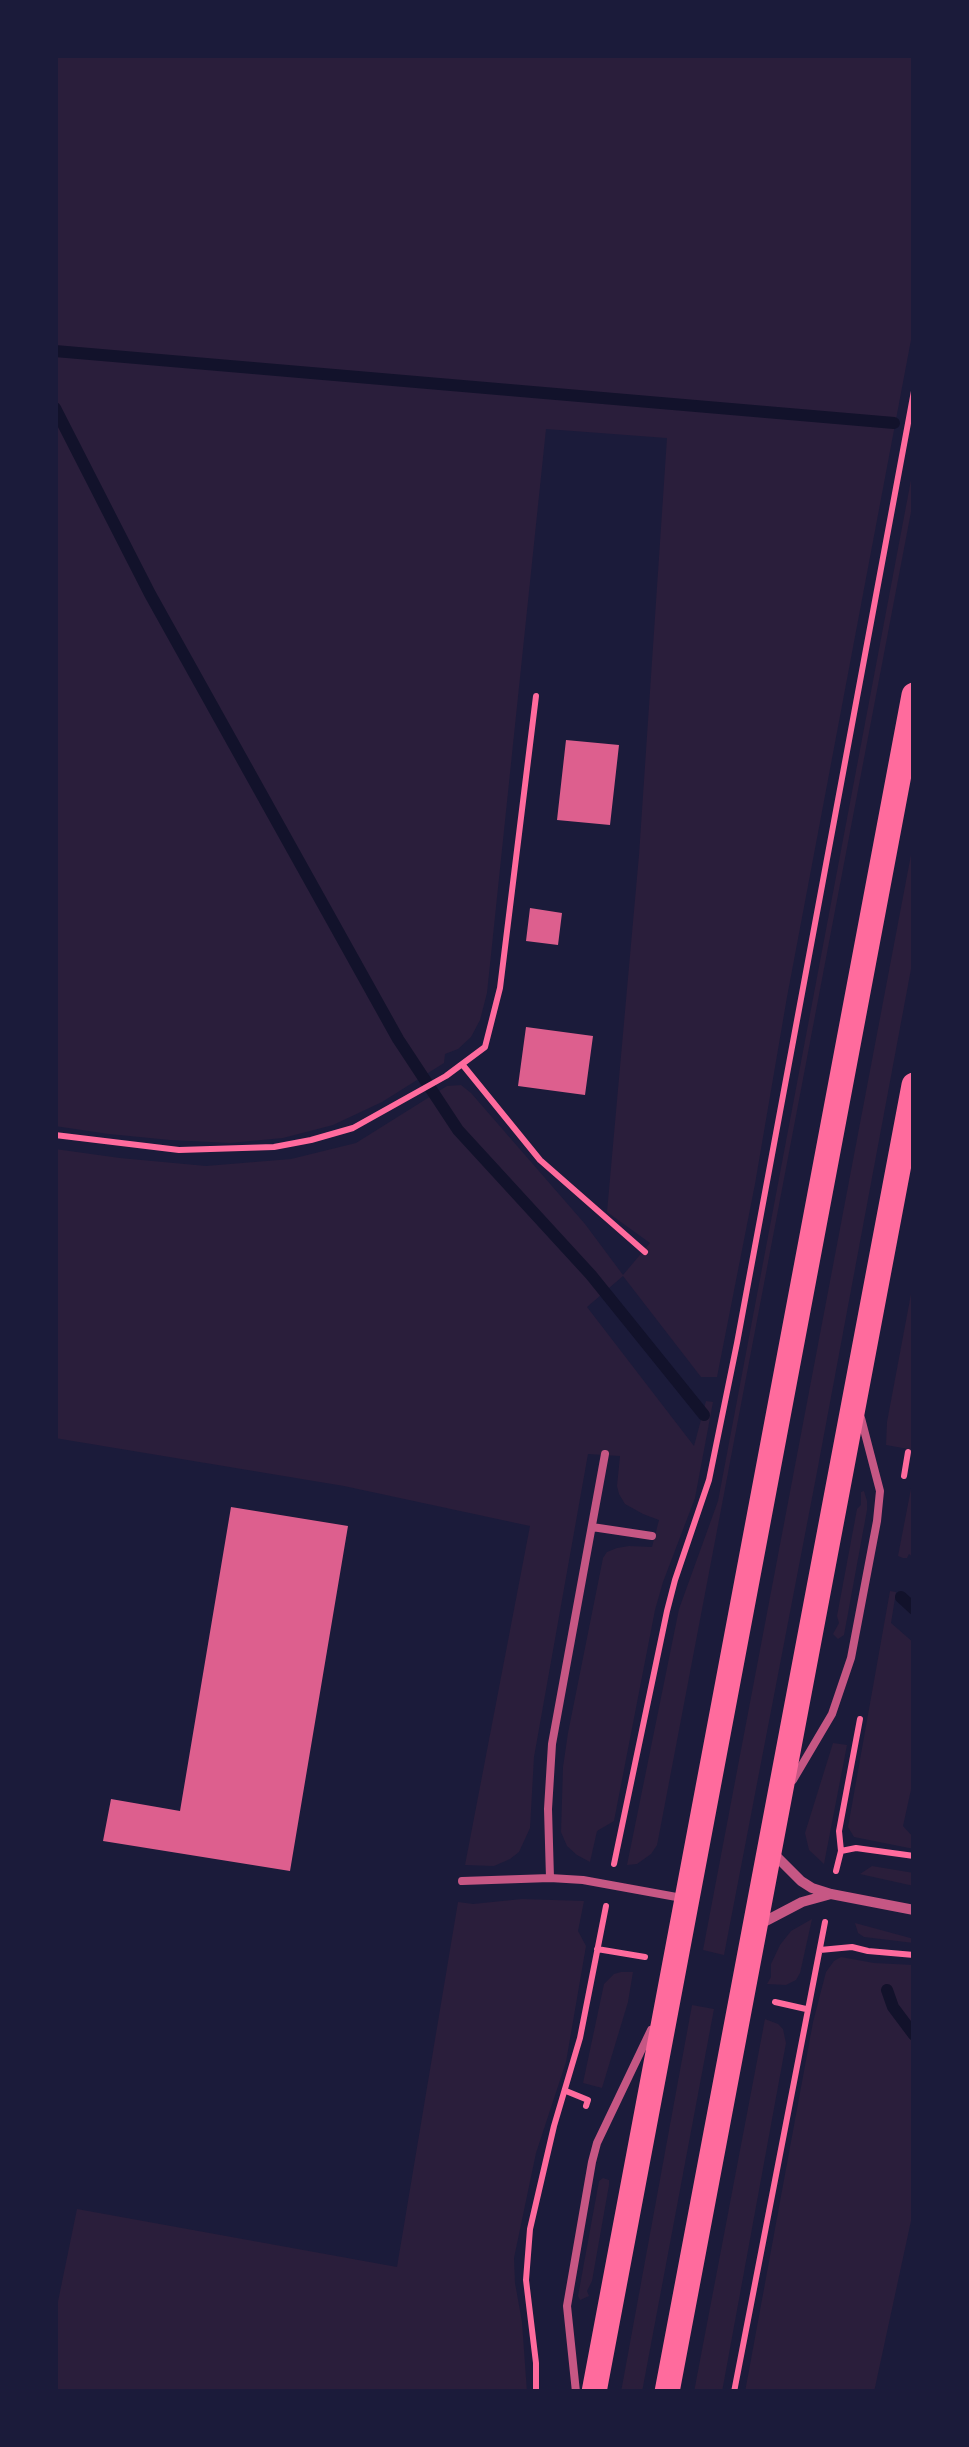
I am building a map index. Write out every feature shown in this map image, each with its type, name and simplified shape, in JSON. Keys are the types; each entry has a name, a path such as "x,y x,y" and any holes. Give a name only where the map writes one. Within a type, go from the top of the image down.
{"main road":[{"path":"594,2392 914,695"},
{"path":"667,2392 914,1086"}],"street":[{"path":"770,1849 801,1881 831,1894 914,1910"},
{"path":"755,1927 802,1902 831,1894"}],"lane":[{"path":"778,1805 832,1714 843,1686 858,1621 880,1491 855,1396"},
{"path":"550,1878 548,1808 552,1744 605,1454"},
{"path":"592,1527 652,1536"},
{"path":"462,1881 550,1878 686,1898"},
{"path":"576,2392 566,2306 592,2162 597,2143 668,1994"}],"path":[{"path":"536,2392 526,2280 530,2229 580,2038 671,1596 713,1460 914,392"},
{"path":"55,1135 179,1150 274,1147 353,1128 486,1047 500,988 536,696"},
{"path":"462,1064 540,1160 644,1252"},
{"path":"838,1859 840,1850 856,1848 914,1856"},
{"path":"734,2392 819,1951 852,1947 914,1955"}],"shaded area":[{"path":"55,55 914,55 914,324 717,1377 701,1377 623,1276 587,1307 694,1446 706,1401 713,1402 695,1498 655,1610 614,1821 597,1831 590,1862 567,1846 561,1832 563,1767 603,1558 617,1548 652,1547 659,1520 625,1504 617,1486 620,1456 588,1454 534,1757 530,1828 519,1852 510,1859 494,1866 465,1865 530,1526 344,1486 55,1438 55,1149 206,1166 291,1159 356,1143 447,1086 461,1085 585,1224 623,1275 650,1243 607,1212 639,855 667,438 546,429 487,993 471,1037 445,1054 444,1063 382,1102 333,1125 283,1138 230,1143 170,1140 55,1126"},
{"path":"914,464 914,496 657,1845 637,1864 627,1865 679,1609 718,1501"},
{"path":"914,839 914,953 724,1955 703,1950"},
{"path":"914,1278 914,1450 886,1445"},
{"path":"914,1473 914,1558 909,1554 903,1558 898,1556"},
{"path":"864,1491 867,1510 844,1635 838,1639 833,1634 839,1623 837,1616 857,1509"},
{"path":"890,1591 896,1592 891,1623 914,1643 914,1776 903,1826 914,1838 914,1849 854,1837 848,1827"},
{"path":"833,1743 847,1745 824,1864 809,1850 805,1833"},
{"path":"872,1866 914,1873 914,1886 860,1874"},
{"path":"584,1901 578,1931 586,1946 566,2062 536,2153 514,2258 527,2392 55,2389 55,2316 77,2209 397,2267 458,1902"},
{"path":"812,1919 796,1980 786,1985 767,1984 780,1945 791,1931"},
{"path":"855,1923 914,1939 914,1943 864,1937"},
{"path":"841,1957 914,1965 914,2207 874,2392 745,2392 813,2022 826,1972"},
{"path":"621,1972 633,1972 602,2088 583,2083 604,1984"},
{"path":"692,2005 714,2009 642,2392 621,2392"},
{"path":"765,2019 783,2029 786,2043 722,2392 694,2392"},
{"path":"609,2180 609,2185 592,2281 589,2296 580,2300 599,2181"}],"building":[{"path":"566,740 619,745 610,825 557,820"},
{"path":"530,908 562,913 558,945 526,941"},
{"path":"526,1027 593,1036 585,1095 518,1086"},
{"path":"231,1507 348,1526 290,1871 103,1841 111,1799 180,1811"}],"waterway":[{"path":"55,351 894,423"},
{"path":"55,408 150,594 398,1039 458,1130 591,1275 704,1415"},
{"path":"901,1597 914,1609"},
{"path":"887,1990 893,2007 914,2035"}]}
